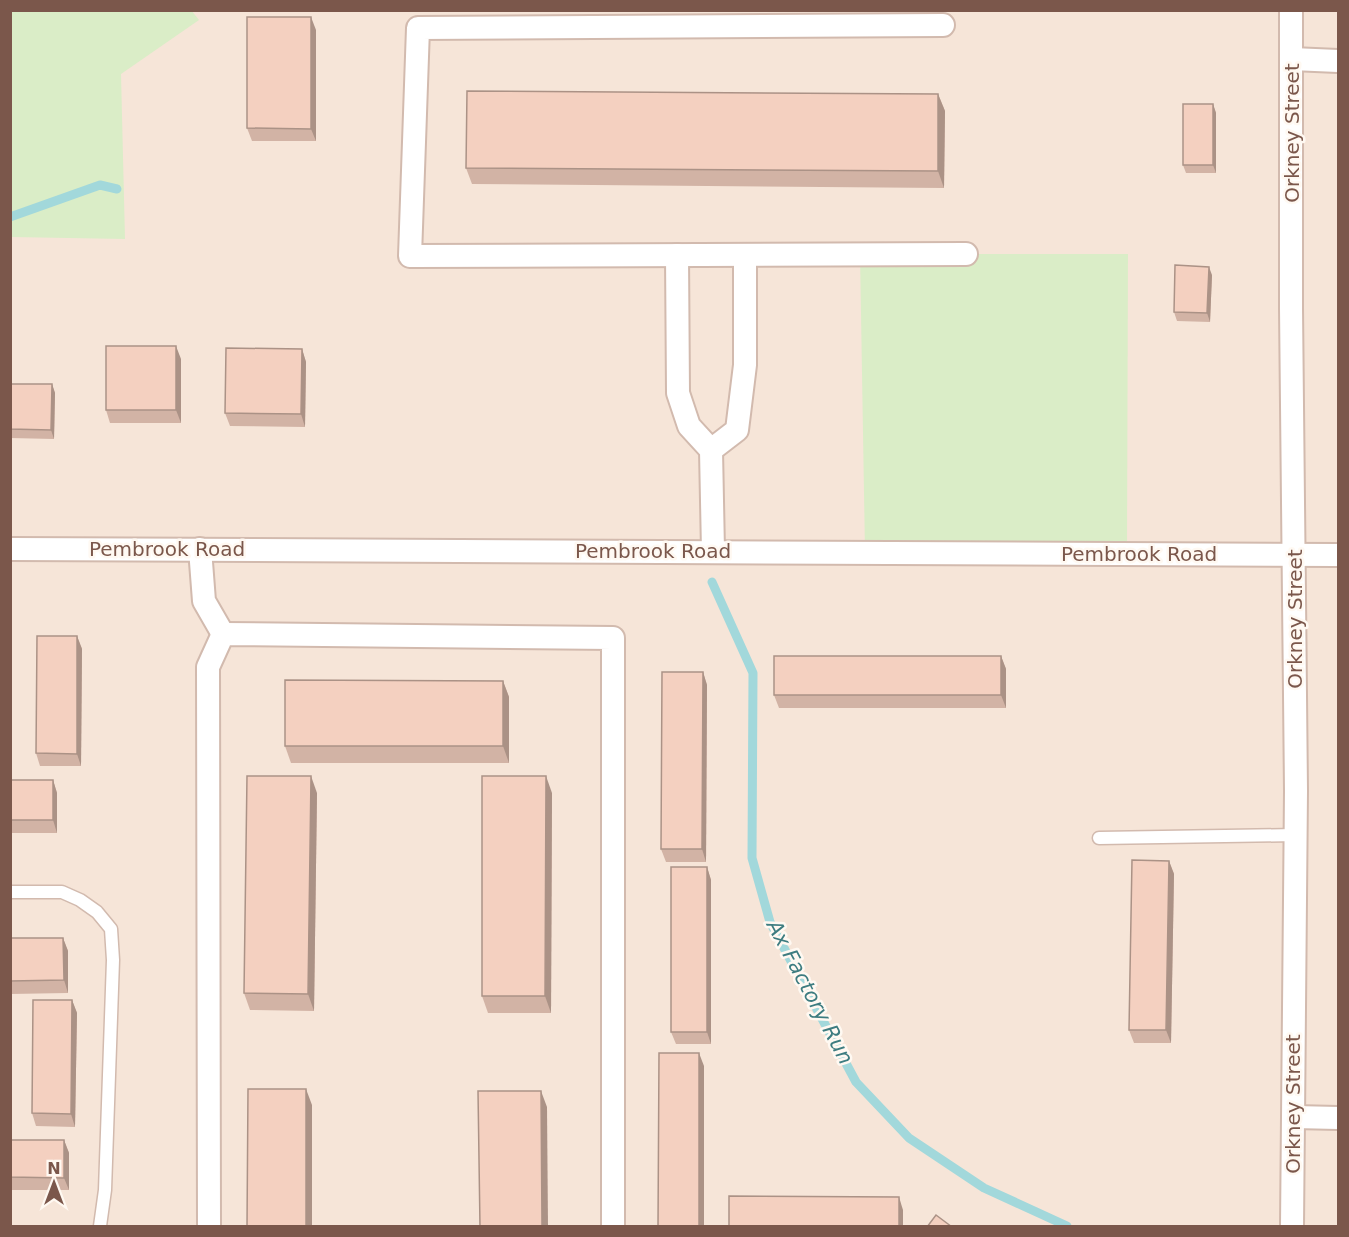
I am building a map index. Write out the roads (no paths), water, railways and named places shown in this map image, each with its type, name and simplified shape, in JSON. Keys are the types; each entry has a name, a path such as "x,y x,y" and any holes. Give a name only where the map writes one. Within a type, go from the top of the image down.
{"street":[{"name":"Orkney Street","path":"1291,10 1291,308 1295,555 1292,1227"},
{"path":"944,26 418,28 410,256 966,254"},
{"path":"1292,59 1338,62"},
{"path":"677,255 678,393 689,426 711,450 713,551"},
{"path":"711,450 737,430 745,365 745,255"},
{"name":"Pembrook Road","path":"10,549 1338,555"},
{"path":"200,549 204,601 223,634"},
{"path":"209,1227 208,667 223,634"},
{"path":"223,634 613,638 613,1227"},
{"path":"1294,1118 1338,1118"}],"lane":[{"path":"1099,838 1295,835"},
{"path":"10,892 62,892 97,912 111,929 105,1179 100,1227"}],"waterway":[{"name":"Ax Factory Run","path":"10,217 100,185 117,189"},
{"name":"Ax Factory Run","path":"712,582 753,673 752,858 770,922 856,1082 909,1138 984,1188 1067,1226"}]}
